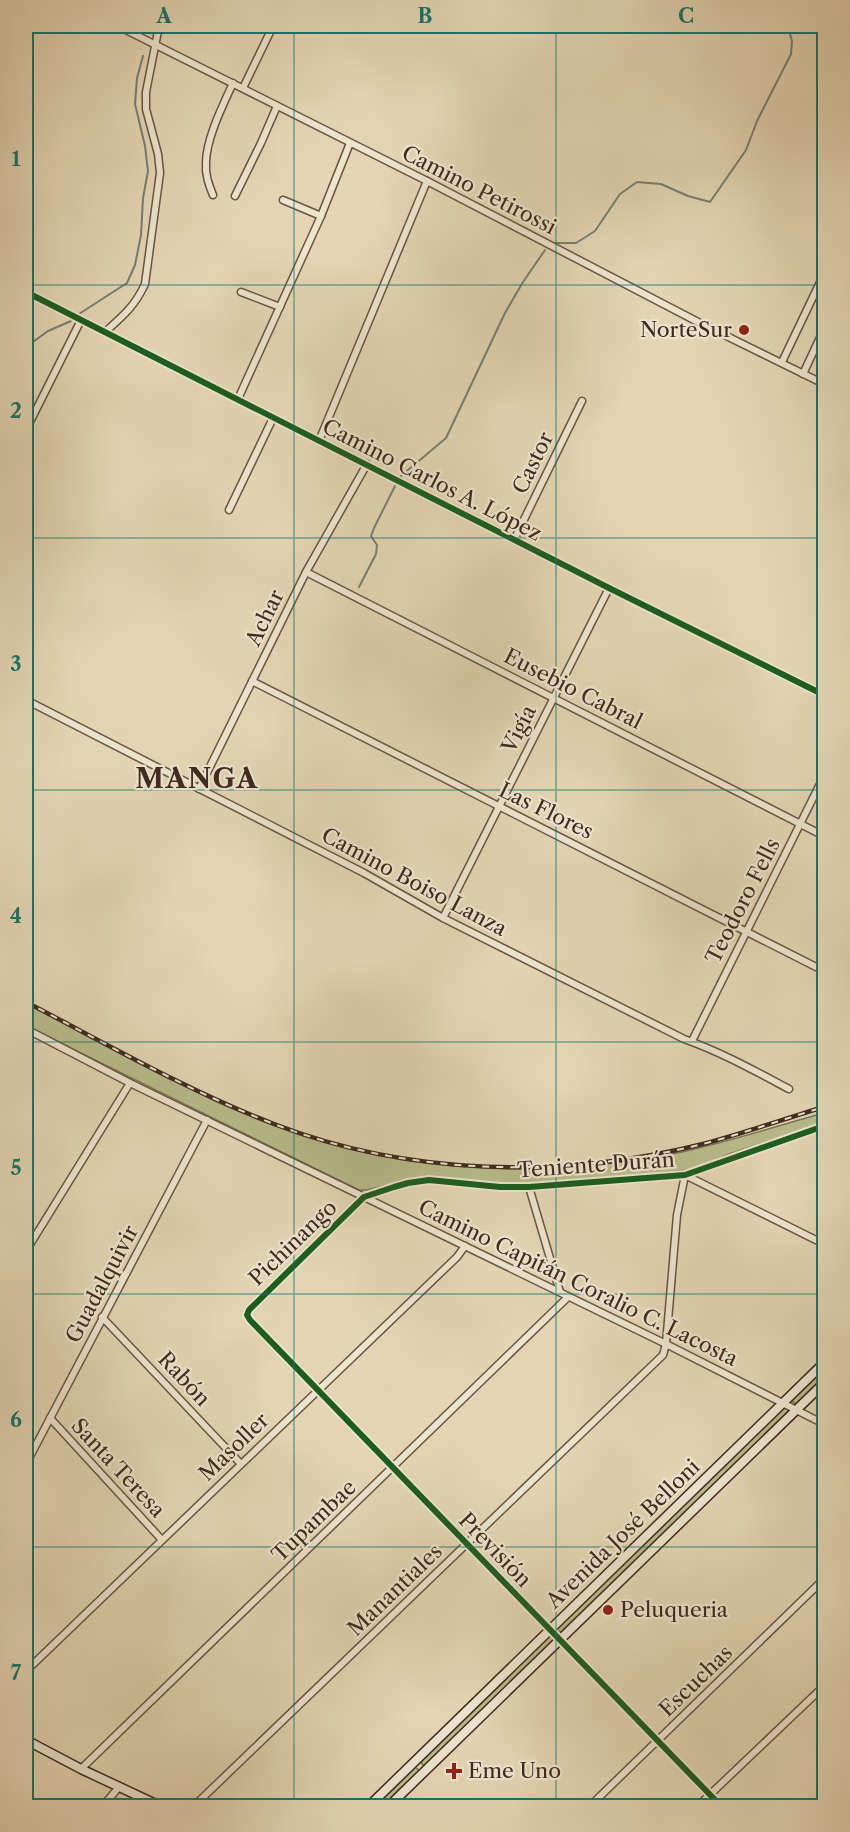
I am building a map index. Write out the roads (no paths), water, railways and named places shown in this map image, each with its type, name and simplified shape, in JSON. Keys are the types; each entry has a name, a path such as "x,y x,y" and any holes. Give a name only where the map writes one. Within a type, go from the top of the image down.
{"main road":[{"name":"Avenida José Belloni","path":"369,1806 825,1363"},
{"name":"Avenida José Belloni","path":"389,1806 825,1383"},
{"path":"26,1740 160,1806"},
{"path":"415,1762 425,1772"}],"street":[{"name":"Camino Petirossi","path":"118,26 426,181 698,322 825,384"},
{"path":"105,332 138,300 145,284 160,173 158,154 146,109 146,92 159,26"},
{"path":"243,88 273,26"},
{"path":"213,195 207,179 206,162 215,124 233,83"},
{"path":"235,196 277,106"},
{"path":"238,399 321,216 350,143"},
{"path":"319,441 426,181"},
{"path":"284,200 321,216"},
{"path":"782,362 825,274"},
{"name":"Camino Carlos A. López","path":"26,292 825,696"},
{"path":"241,292 280,308"},
{"path":"26,430 81,320"},
{"path":"803,374 825,329"},
{"name":"Castor","path":"514,540 582,401"},
{"path":"229,510 273,418"},
{"name":"Achar","path":"199,789 306,572 366,464"},
{"name":"Eusebio Cabral","path":"306,572 825,836"},
{"name":"Vigía","path":"443,918 609,588"},
{"name":"Las Flores","path":"252,681 825,971"},
{"name":"Camino Boiso Lanza","path":"26,700 364,873 443,918 789,1089"},
{"name":"Teodoro Fells","path":"692,1041 825,776"},
{"name":"Camino Capitán Coralio C. Lacosta","path":"26,1029 129,1083 560,1292 825,1424"},
{"path":"26,1251 129,1083"},
{"name":"Guadalquivir","path":"26,1464 207,1120"},
{"name":"Teniente Durán","path":"364,1197 408,1183 429,1180 500,1187 529,1187 686,1175 825,1126"},
{"path":"666,1344 677,1215 686,1175 825,1244"},
{"path":"529,1187 560,1292"},
{"name":"Pichinango","path":"247,1315 249,1310 364,1197"},
{"name":"Masoller","path":"26,1671 457,1257 465,1246"},
{"name":"Tupambae","path":"81,1768 568,1297"},
{"name":"Previsión","path":"247,1315 721,1806"},
{"name":"Rabón","path":"102,1317 241,1464"},
{"name":"Manantiales","path":"194,1806 663,1355 666,1344"},
{"name":"Santa Teresa","path":"50,1418 162,1539"},
{"name":"Escuchas","path":"590,1806 825,1579"},
{"path":"698,1806 825,1686"},
{"path":"104,1806 119,1787"}],"waterway":[{"path":"554,243 576,243 595,231 620,194 637,182 661,184 688,196 710,202 746,150 757,121 791,54 792,41 788,26"},
{"path":"79,314 127,283 135,265 141,235 143,198 148,171 145,146 135,104 137,78 143,56"},
{"path":"401,476 446,438 505,313 545,250"},
{"path":"26,347 48,331 71,321"},
{"path":"359,587 376,554 377,545 371,536 395,486"}],"railway":[{"path":"26,1002 179,1082 274,1124 325,1141 378,1154 432,1162 487,1167 541,1167 596,1163 703,1144 824,1107"}],"place":[{"name":"NorteSur","path":"744,330"},
{"name":"Peluqueria","path":"608,1610"},
{"name":"Eme Uno","path":"454,1771"}],"district":[{"name":"MANGA","path":"197,779"}]}
